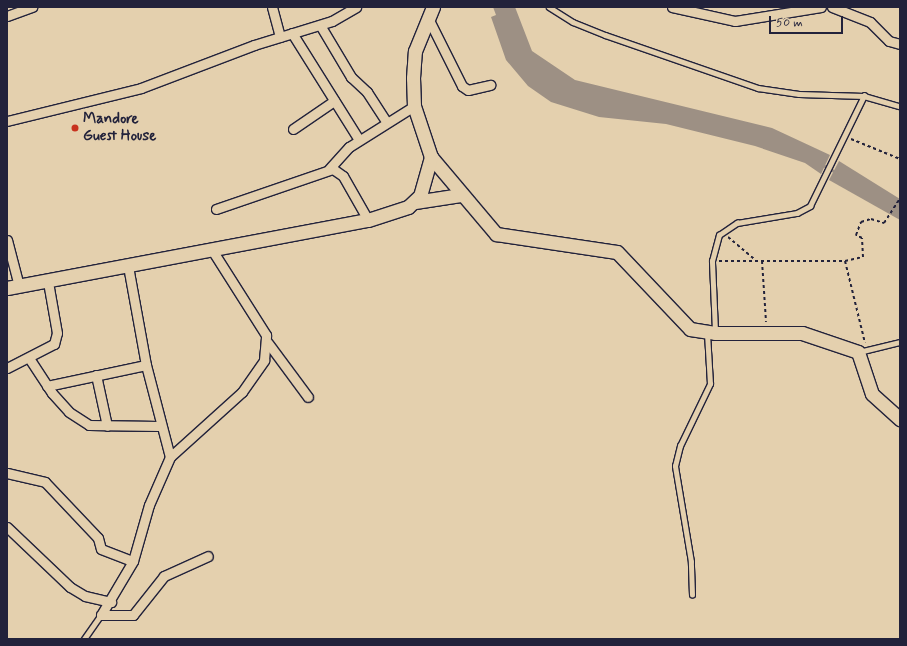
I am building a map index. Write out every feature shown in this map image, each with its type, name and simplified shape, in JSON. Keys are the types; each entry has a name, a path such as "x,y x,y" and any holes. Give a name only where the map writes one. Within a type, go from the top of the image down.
{"street":[{"path":"7,16 32,7"},
{"path":"272,7 280,37"},
{"path":"7,122 141,88 280,37 320,25 356,7"},
{"path":"672,7 736,21 821,7"},
{"path":"832,7 870,22 889,41 900,44"},
{"path":"430,13 462,86 468,90 490,85"},
{"path":"430,13 415,51 414,106 432,157 460,195 501,236 617,252 684,326 711,333 767,332 810,334 863,351 872,394 900,419"},
{"path":"320,25 351,76 367,92 386,121"},
{"path":"292,33 359,140"},
{"path":"293,128 334,101"},
{"path":"329,169 332,161 359,140 386,121 414,106"},
{"path":"414,202 423,190 432,157"},
{"path":"216,209 329,169 343,176 368,220"},
{"path":"7,240 13,287 48,282 368,220 414,202 460,195"},
{"path":"212,250 268,343 308,397"},
{"path":"128,266 159,426 170,458"},
{"path":"7,368 54,344 57,333 48,282"},
{"path":"102,615 111,602 133,561 149,505 170,458 242,392 264,360 268,343"},
{"path":"29,358 47,386 69,412 89,425 159,426"},
{"path":"47,386 146,365"},
{"path":"96,375 107,426"},
{"path":"7,473 45,482 98,538 101,549 133,561"},
{"path":"7,527 70,587 86,596 111,602"},
{"path":"102,615 133,615 164,576 208,556"}],"lane":[{"path":"549,7 573,22 606,35 758,88 800,94 864,96 900,106"},
{"path":"692,594 691,562 675,466 680,446 710,384 712,261 715,243 723,232 748,220 805,210 825,177 864,96"},
{"path":"863,351 900,342"},
{"path":"84,639 102,615"}],"path":[{"path":"844,136 900,160 900,165"},
{"path":"712,261 845,261 863,257 862,238 856,234 861,222 871,219 884,222 899,198"},
{"path":"723,232 756,261"},
{"path":"762,261 767,332"},
{"path":"845,261 863,351"}],"shaded area":[{"path":"493,7 515,7 532,51 575,80 772,128 830,155 821,174 805,163 755,146 666,124 599,117 551,102 528,86 506,60 491,17 496,15"},
{"path":"839,161 900,199 900,220 829,180"}],"waterway":[{"path":"821,164 837,173"}],"place":[{"name":"Mandore Guest House","path":"75,128"}]}
